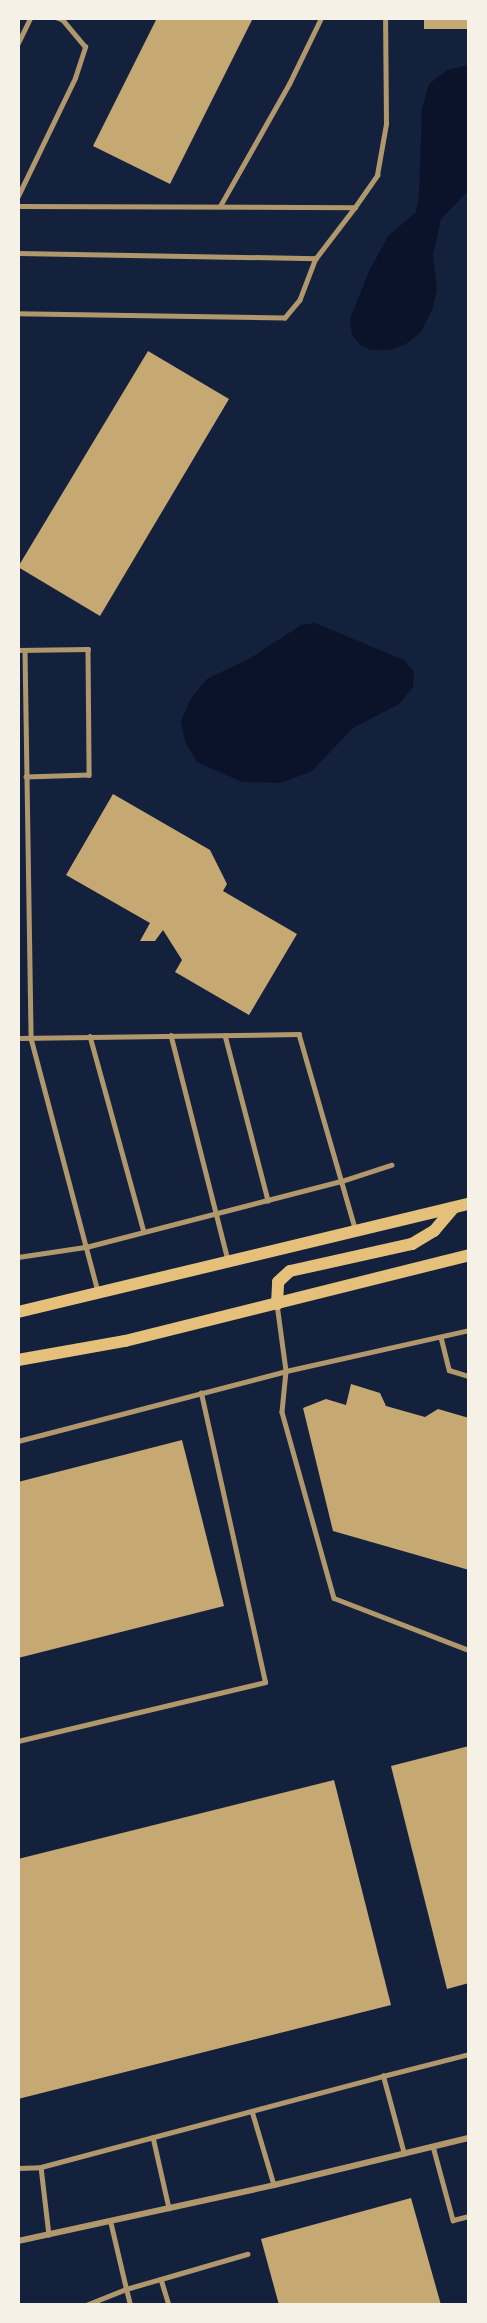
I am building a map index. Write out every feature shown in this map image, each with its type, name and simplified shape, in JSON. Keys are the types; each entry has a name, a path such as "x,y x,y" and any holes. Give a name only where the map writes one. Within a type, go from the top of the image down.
{"main road":[{"path":"18,1312 469,1204"},
{"path":"277,1304 278,1282 290,1271 412,1244 434,1231 453,1208"},
{"path":"18,1360 125,1341 469,1255"}],"street":[{"path":"18,2241 274,2185 469,2138"}],"lane":[{"path":"18,43 30,18"},
{"path":"18,196 75,78 85,47 62,20 57,18"},
{"path":"220,206 289,84 321,18"},
{"path":"18,314 285,318 300,300 316,258 356,207 377,175 386,124 385,18"},
{"path":"18,206 356,207"},
{"path":"18,254 316,258"},
{"path":"18,650 88,649 89,775 26,777"},
{"path":"25,650 31,1038 98,1294"},
{"path":"18,680 25,680"},
{"path":"18,1038 298,1034 356,1232"},
{"path":"171,1035 229,1263"},
{"path":"225,1035 268,1200"},
{"path":"90,1036 144,1233"},
{"path":"18,1257 87,1247 144,1233 342,1181 391,1165"},
{"path":"277,1304 286,1371 282,1412 334,1598 469,1650"},
{"path":"18,1441 286,1371 469,1330"},
{"path":"441,1337 449,1370 469,1376"},
{"path":"18,1742 265,1682 201,1393"},
{"path":"18,2168 41,2167 469,2054"},
{"path":"383,2076 404,2154"},
{"path":"252,2111 274,2185"},
{"path":"153,2137 169,2208"},
{"path":"433,2146 453,2220 469,2216"},
{"path":"41,2167 49,2235"},
{"path":"110,2221 130,2305"},
{"path":"86,2305 126,2289 247,2254"},
{"path":"161,2279 169,2305"}],"water":[{"path":"469,65 469,190 441,219 433,254 437,291 432,310 421,332 406,344 391,350 371,350 360,345 352,335 350,319 369,271 388,236 416,212 419,194 422,108 429,84 447,70"},
{"path":"315,623 404,660 414,672 413,687 399,704 353,728 312,771 281,783 242,782 197,762 185,742 181,721 191,698 207,679 252,657 301,625"}],"building":[{"path":"157,18 253,18 170,184 93,146"},
{"path":"424,18 469,18 469,29 424,29"},
{"path":"148,351 229,399 100,616 18,567"},
{"path":"113,794 210,850 227,884 223,891 297,934 249,1015 175,972 182,960 163,930 155,941 140,941 150,923 66,875"},
{"path":"351,1384 380,1393 386,1406 425,1417 438,1409 469,1418 469,1570 333,1531 303,1408 326,1399 346,1405"},
{"path":"182,1440 224,1606 18,1658 18,1482"},
{"path":"469,1746 469,1983 447,1989 391,1766"},
{"path":"334,1780 391,2005 18,2099 18,1859"},
{"path":"411,2198 441,2305 279,2305 261,2239"}]}
